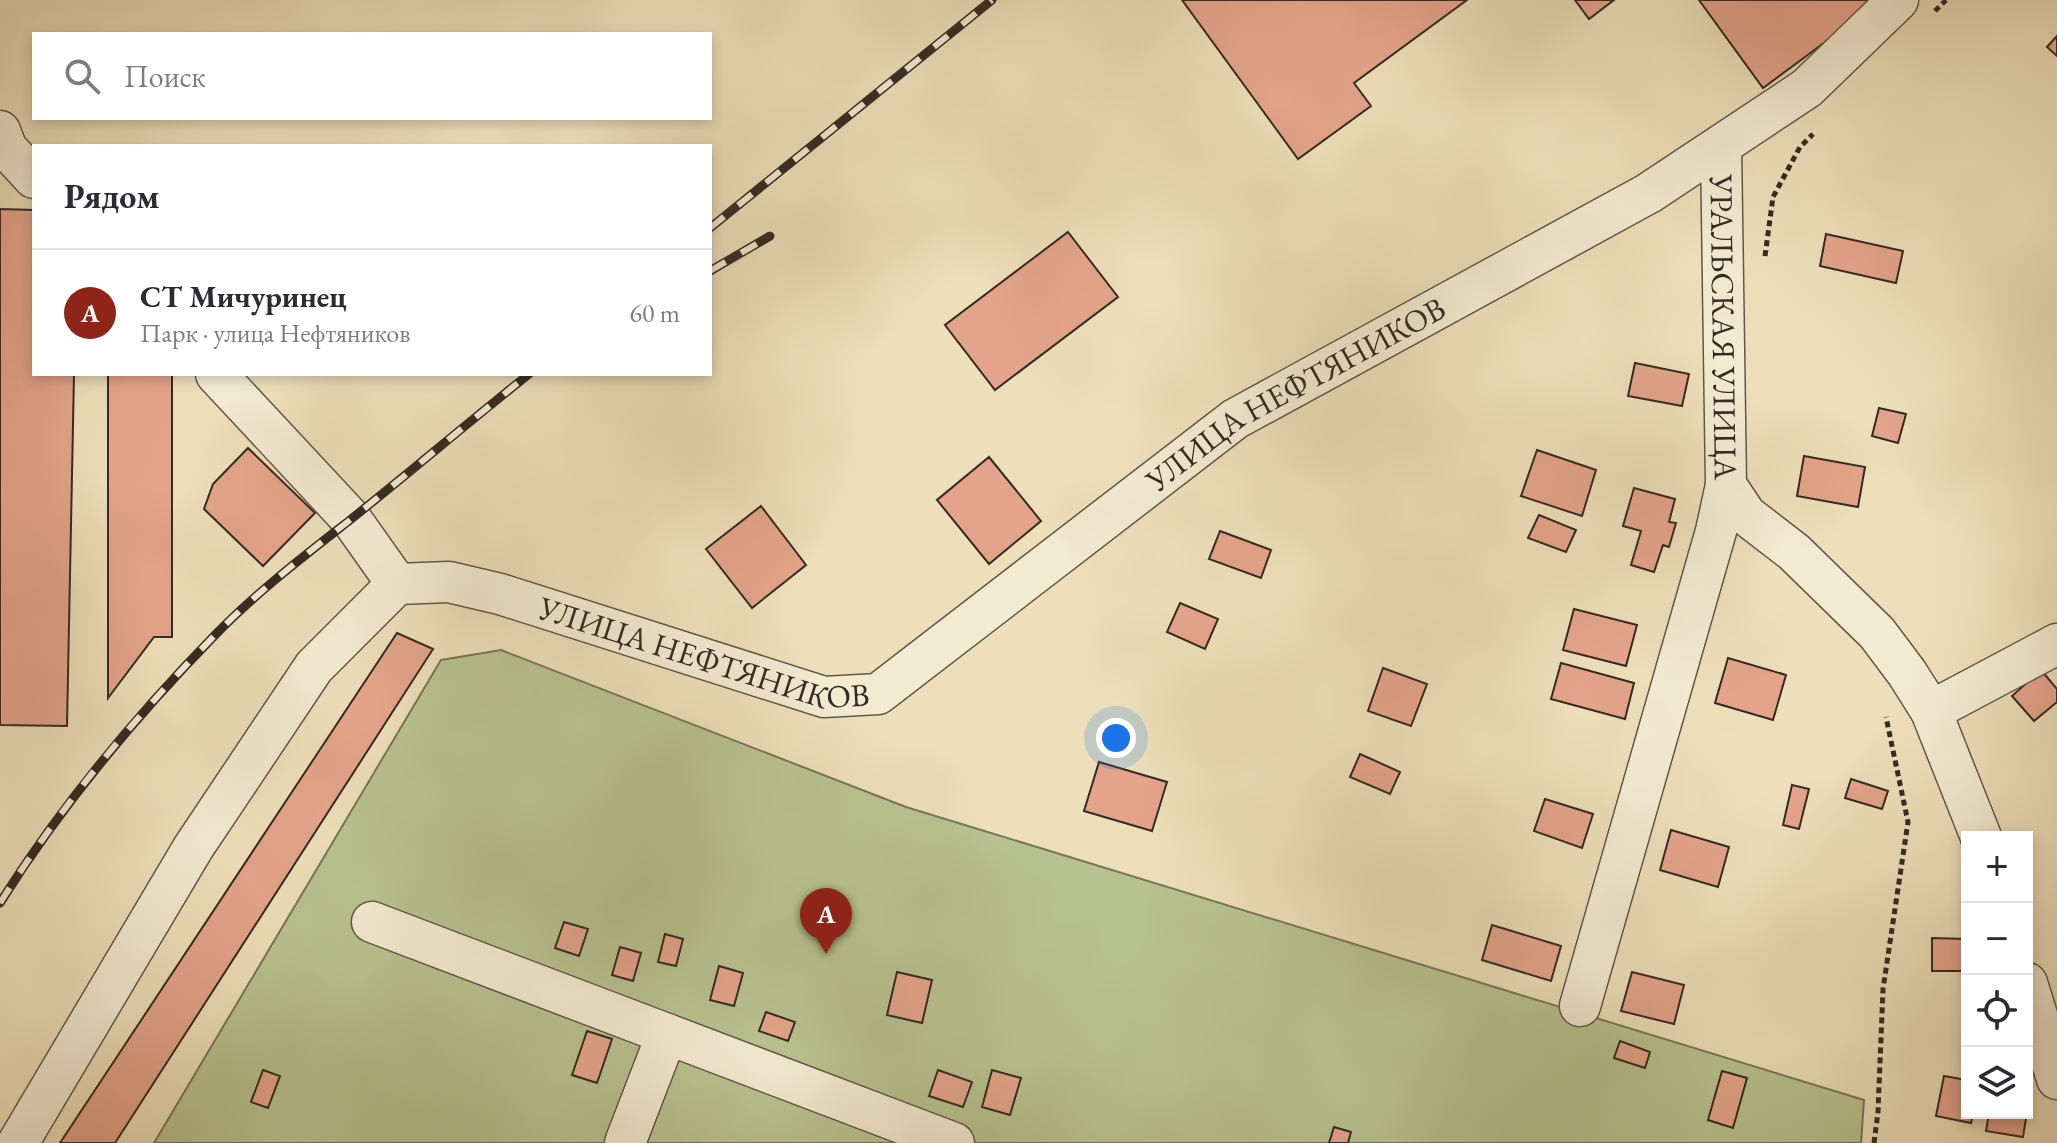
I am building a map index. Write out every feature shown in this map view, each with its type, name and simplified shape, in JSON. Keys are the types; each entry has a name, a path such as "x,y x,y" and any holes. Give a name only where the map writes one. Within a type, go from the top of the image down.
{"street":[{"name":"УРАЛЬСКАЯ УЛИЦА","path":"1916,6 1807,88 1721,147 1726,485 1746,515 1794,552 1877,633 1931,711 1979,831"},
{"path":"0,131 7,149 32,176"},
{"name":"УЛИЦА НЕФТЯНИКОВ","path":"397,584 449,582 500,594 824,697 878,694 1235,419 1649,193 1721,147"},
{"path":"18,1143 193,848 314,667 397,584 351,519 218,376"},
{"path":"1580,1006 1716,531 1726,485"},
{"path":"1931,711 2057,644"},
{"path":"372,922 954,1143"},
{"path":"2033,1002 2057,1079"},
{"path":"625,1143 667,1034"}],"path":[{"path":"1916,6 1946,0"},
{"path":"1763,268 1773,197 1800,147 1822,124"},
{"path":"1874,1143 1883,989 1908,822 1885,709"}],"green space":[{"path":"501,650 906,807 1864,1100 1861,1143 154,1143 441,660"}],"building":[{"path":"1182,0 1467,0 1354,83 1371,106 1298,159"},
{"path":"1575,0 1614,0 1589,19"},
{"path":"1699,0 1872,0 1875,5 1763,88"},
{"path":"2057,36 2057,56 2047,47"},
{"path":"0,209 32,210 32,376 74,376 67,726 0,725"},
{"path":"1068,232 1118,297 995,390 945,325"},
{"path":"1826,234 1903,251 1896,283 1820,266"},
{"path":"1635,363 1689,374 1682,406 1628,396"},
{"path":"108,376 172,376 172,637 154,637 108,698"},
{"path":"1879,408 1906,414 1898,443 1872,436"},
{"path":"248,448 315,513 263,566 204,509 213,484"},
{"path":"1537,450 1596,470 1582,516 1521,496"},
{"path":"1804,456 1865,467 1858,507 1797,496"},
{"path":"989,457 1041,521 989,564 937,500"},
{"path":"1634,488 1675,499 1669,522 1676,523 1669,547 1663,545 1654,572 1631,565 1641,531 1623,526"},
{"path":"761,506 806,565 752,608 706,549"},
{"path":"1539,515 1576,530 1566,552 1528,538"},
{"path":"1220,531 1271,550 1261,578 1209,559"},
{"path":"1180,603 1218,619 1205,649 1167,632"},
{"path":"1574,609 1637,625 1626,666 1563,650"},
{"path":"397,633 433,649 115,1143 60,1143"},
{"path":"1728,658 1786,675 1773,720 1715,703"},
{"path":"1561,663 1634,683 1625,719 1551,699"},
{"path":"1383,668 1427,684 1411,726 1368,711"},
{"path":"2041,670 2057,689 2057,702 2034,721 2012,696"},
{"path":"1360,754 1400,772 1390,794 1350,777"},
{"path":"1099,762 1167,782 1152,831 1084,811"},
{"path":"1851,779 1888,791 1882,809 1845,798"},
{"path":"1792,785 1809,789 1799,829 1783,825"},
{"path":"1545,799 1593,814 1582,848 1534,831"},
{"path":"1671,830 1729,847 1718,887 1660,870"},
{"path":"564,922 588,929 579,956 555,948"},
{"path":"1492,925 1561,946 1551,981 1482,960"},
{"path":"665,934 683,939 676,966 658,962"},
{"path":"1932,938 1961,939 1961,971 1932,971"},
{"path":"620,947 641,953 633,981 612,975"},
{"path":"719,966 743,973 734,1006 710,1000"},
{"path":"897,972 932,980 922,1023 887,1015"},
{"path":"1632,972 1684,985 1674,1024 1621,1011"},
{"path":"766,1012 795,1022 788,1041 759,1031"},
{"path":"587,1031 612,1039 597,1083 572,1075"},
{"path":"1620,1041 1650,1052 1645,1068 1614,1058"},
{"path":"263,1070 280,1076 268,1108 251,1102"},
{"path":"938,1070 972,1082 963,1107 929,1096"},
{"path":"992,1070 1021,1078 1010,1115 982,1107"},
{"path":"1722,1071 1747,1078 1733,1128 1708,1120"},
{"path":"1944,1076 1961,1079 1961,1119 1972,1119 1971,1123 1936,1116"},
{"path":"1988,1119 2026,1119 2023,1137 1986,1131"},
{"path":"1334,1127 1351,1132 1348,1143 1329,1143"}],"railway":[{"path":"712,226 992,0"},
{"path":"712,270 770,236"},
{"path":"0,903 101,762 216,634 281,575 527,376"}],"place":[{"name":"СТ Мичуринец","path":"826,954"}]}
